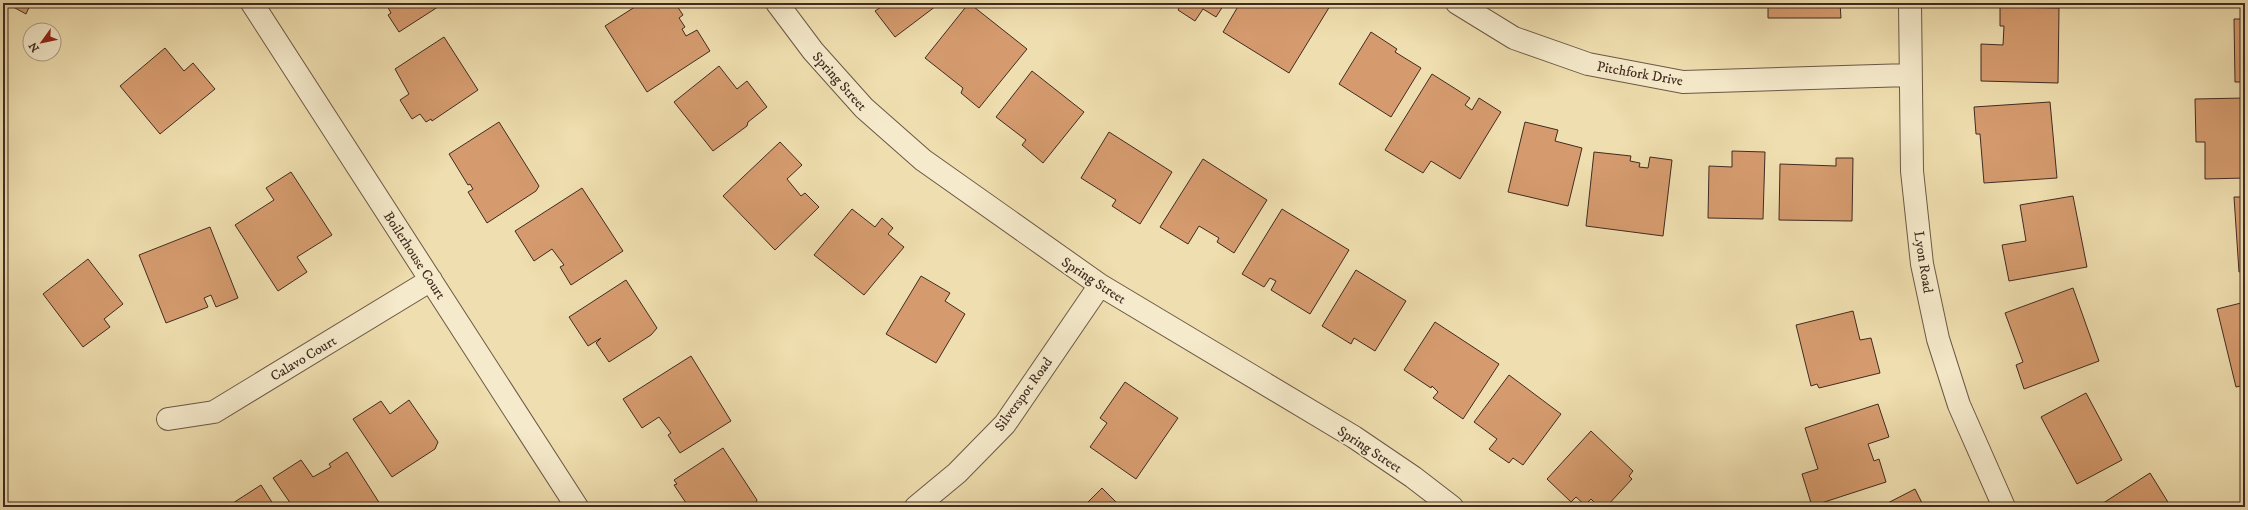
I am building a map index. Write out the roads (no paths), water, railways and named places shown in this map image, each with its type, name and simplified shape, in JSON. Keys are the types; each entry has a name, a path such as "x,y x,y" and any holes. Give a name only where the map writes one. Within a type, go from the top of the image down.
{"street":[{"name":"Boilerhouse Court","path":"252,3 577,507"},
{"name":"Spring Street","path":"777,3 813,51 864,108 911,150 1100,286 1354,437 1413,477 1452,507"},
{"name":"Pitchfork Drive","path":"1457,3 1514,38 1588,64 1683,82 1909,75"},
{"name":"Lyon Road","path":"1910,3 1909,75 1912,171 1922,264 1938,339 1959,405 2004,507"},
{"name":"Calavo Court","path":"168,419 214,412 431,280"},
{"name":"Silverspot Road","path":"916,507 957,473 1005,424 1100,286"}]}
